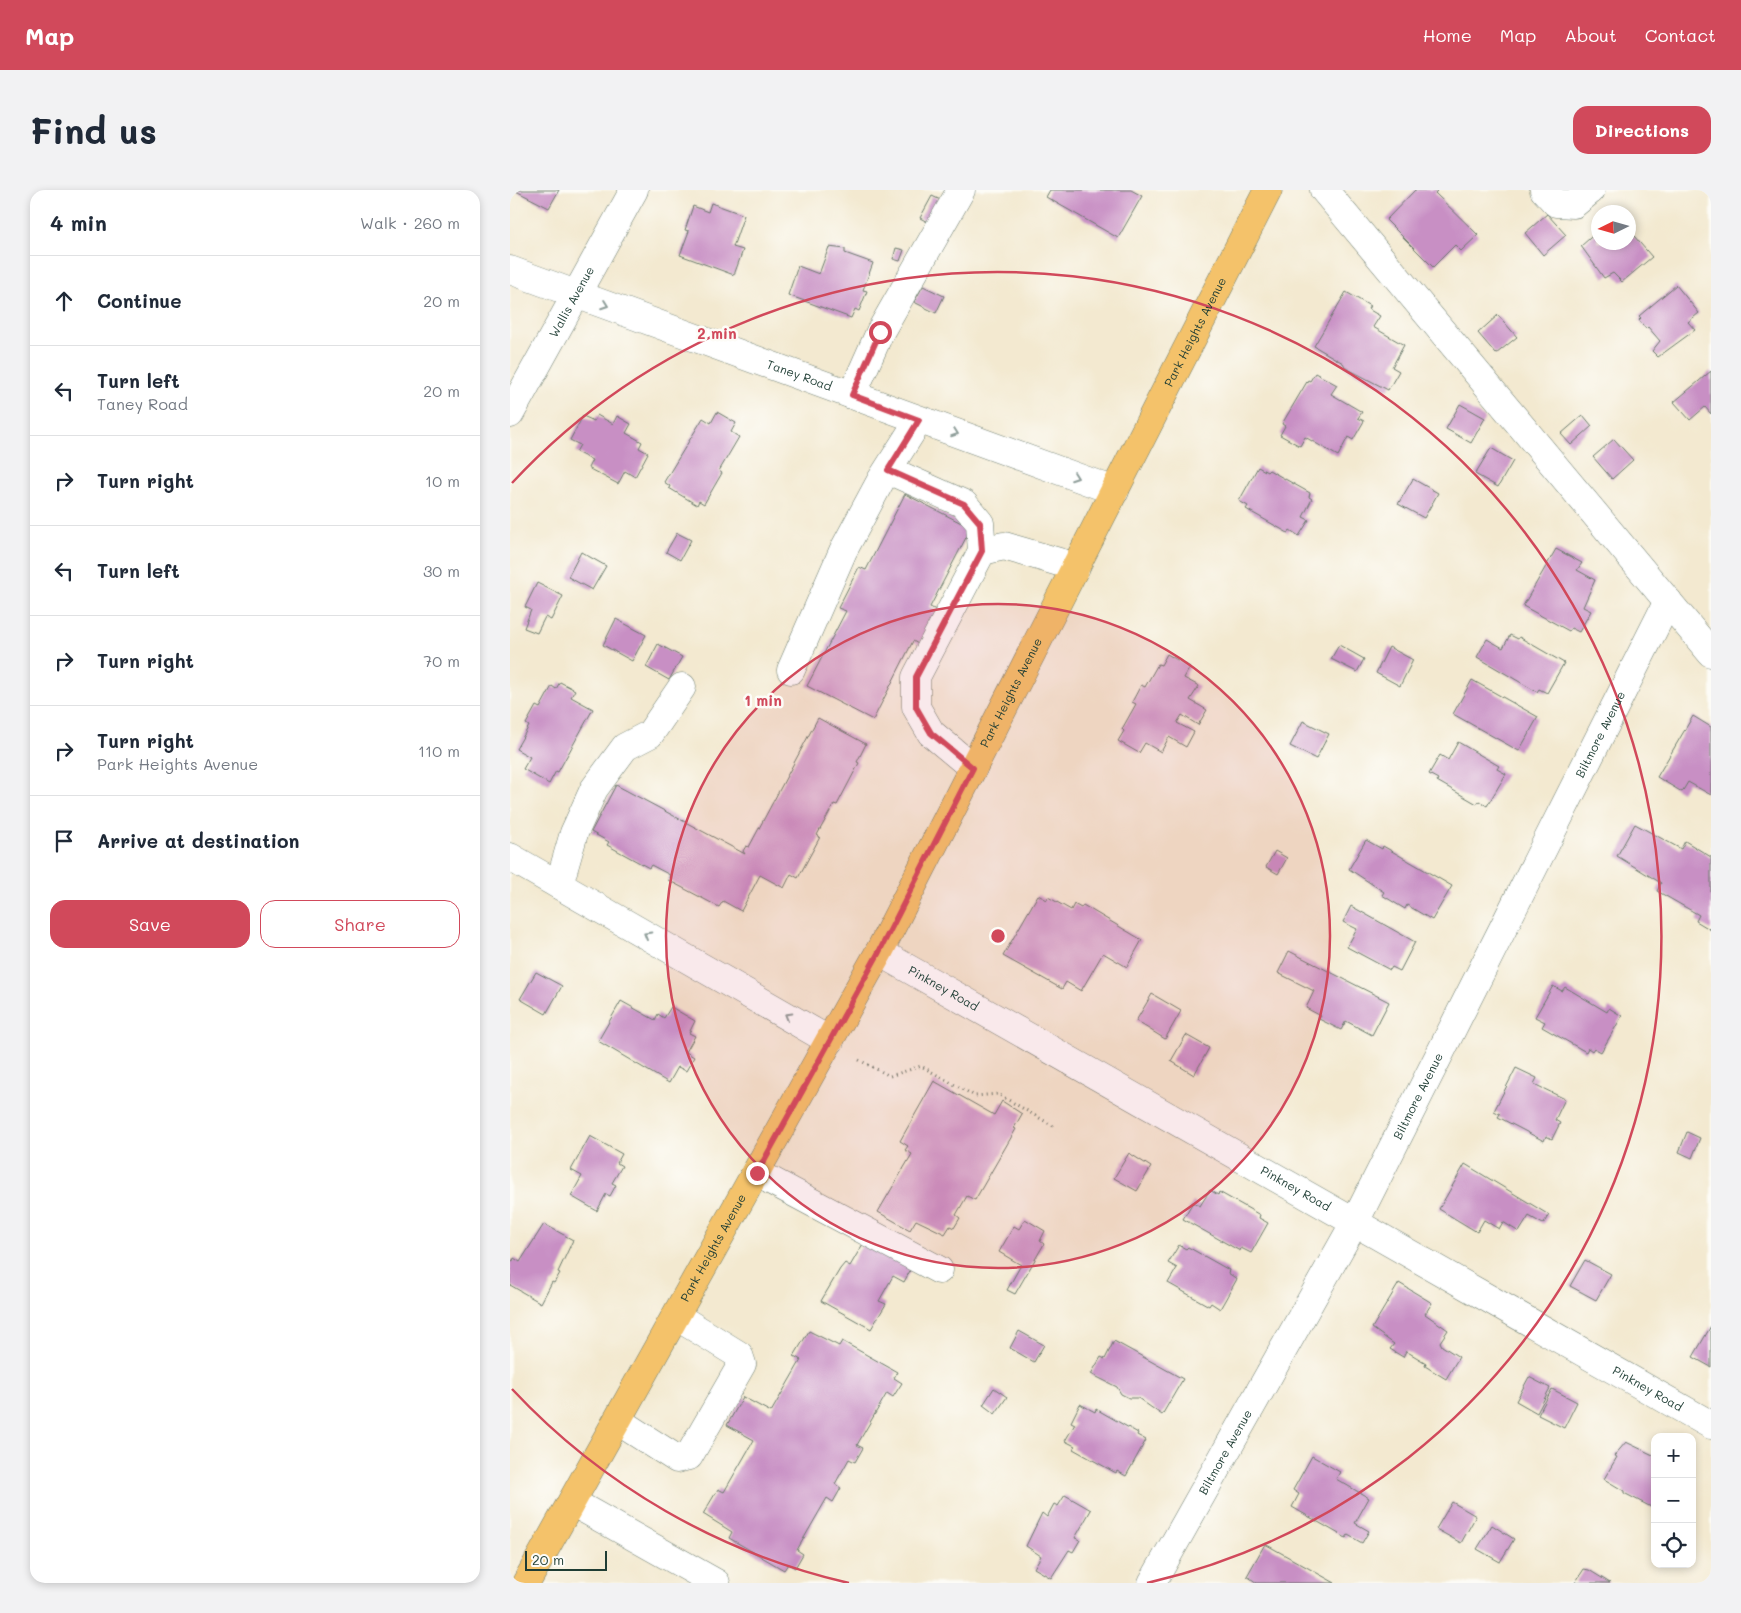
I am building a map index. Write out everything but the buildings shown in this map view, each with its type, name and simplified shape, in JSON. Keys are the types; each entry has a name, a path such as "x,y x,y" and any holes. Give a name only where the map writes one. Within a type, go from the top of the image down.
{"main road":[{"name":"Park Heights Avenue","path":"526,1583 879,952 1268,190"}],"street":[{"name":"Wallis Avenue","path":"510,414 634,190"},
{"path":"852,395 880,332 961,190"},
{"path":"1324,190 1711,653"},
{"path":"1544,190 1556,203 1574,204 1590,190"},
{"name":"Taney Road","path":"510,270 1115,491"},
{"path":"791,670 843,551 888,470 919,420"},
{"path":"888,470 964,504 980,523 982,551 916,677 916,707 931,733 973,768"},
{"path":"982,551 1004,546 1076,567"},
{"name":"Biltmore Avenue","path":"1152,1583 1355,1222 1668,601"},
{"path":"559,885 574,833 594,789 625,746 650,734 682,687"},
{"path":"510,857 830,1041"},
{"name":"Pinkney Road","path":"879,952 1711,1426"},
{"path":"757,1173 938,1270"},
{"path":"618,1421 677,1459 689,1456 742,1364 739,1355 676,1316"},
{"path":"572,1502 716,1583"}],"path":[{"path":"859,1060 890,1076 921,1066 975,1096 998,1094 1056,1126"}],"route":[{"path":"757,1173 879,952 973,768 931,733 916,707 916,677 982,551 980,523 964,504 888,470 919,420 852,395 880,332"}]}
